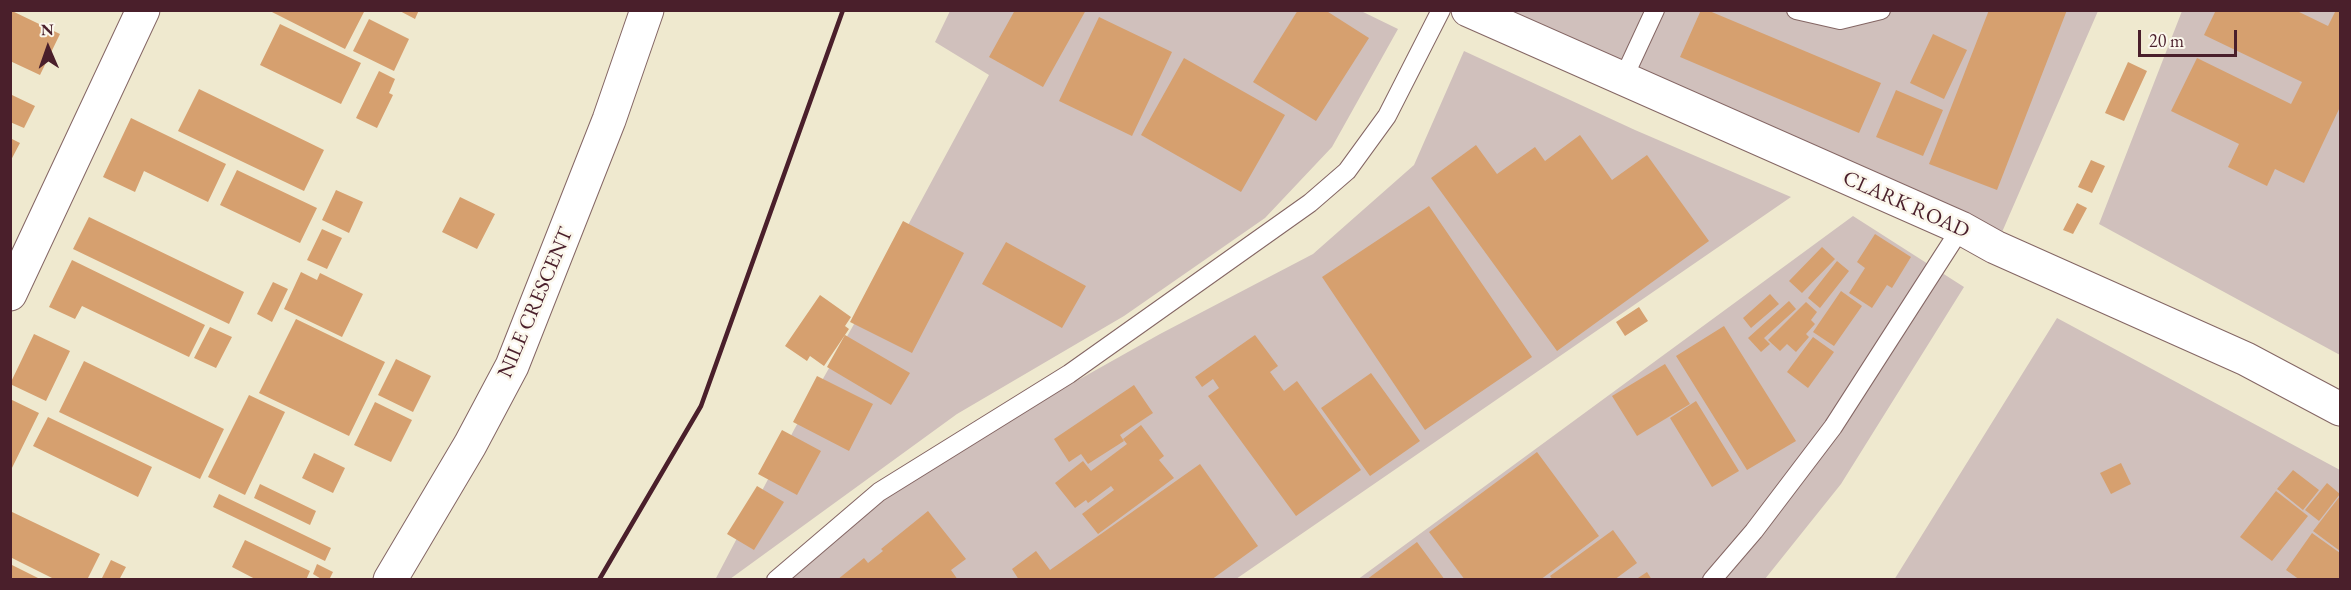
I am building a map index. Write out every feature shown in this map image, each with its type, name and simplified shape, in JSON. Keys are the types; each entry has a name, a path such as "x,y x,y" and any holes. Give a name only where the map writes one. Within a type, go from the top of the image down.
{"street":[{"path":"10,294 143,10"},
{"name":"NILE CRESCENT","path":"390,579 470,445 512,366 609,120 647,10"},
{"name":"CLARK ROAD","path":"1468,10 1961,228 1995,247 2246,359 2340,409"}],"lane":[{"path":"776,579 879,492 1069,374 1310,203 1347,171 1387,116 1441,10"},
{"path":"1623,79 1655,10"},
{"path":"1796,10 1840,20 1881,10"},
{"path":"1712,579 1754,531 1833,427 1961,228"}],"shaded area":[{"path":"1359,10 1398,29 1332,147 1265,218 1124,316 957,414 730,579 715,580 795,428 866,303 989,75 935,42 950,11"},
{"path":"1484,11 2098,11 1999,239"},
{"path":"2182,11 2340,11 2340,355 2099,224"},
{"path":"1464,51 1635,130 1791,197 1236,579 776,580 879,492 1160,334 1313,254 1414,165"},
{"path":"1853,216 1964,287 1841,484 1765,579 1357,580"},
{"path":"2057,318 2340,470 2340,579 1894,580"}],"building":[{"path":"10,10 60,34 40,75 10,61"},
{"path":"268,10 365,10 345,49"},
{"path":"398,10 419,10 415,19"},
{"path":"1015,10 1086,10 1043,87 989,57"},
{"path":"1298,10 1325,10 1369,38 1316,121 1253,82"},
{"path":"1701,10 1707,10 1881,83 1859,133 1680,57"},
{"path":"1989,10 2067,10 1997,190 1929,164"},
{"path":"2216,10 2295,10 2328,26 2336,10 2340,10 2340,107 2304,183 2275,169 2267,186 2228,167 2239,144 2171,111 2197,58 2291,104 2302,82 2204,35"},
{"path":"1099,17 1172,52 1132,136 1059,101"},
{"path":"369,19 409,39 394,71 353,51"},
{"path":"280,24 361,63 341,104 260,65"},
{"path":"1933,34 1967,50 1944,99 1910,83"},
{"path":"1184,58 1285,115 1241,192 1141,135"},
{"path":"2128,62 2147,71 2124,121 2105,113"},
{"path":"379,71 395,79 389,93 393,95 377,128 356,118"},
{"path":"199,89 324,150 304,191 178,131"},
{"path":"1896,90 1943,110 1923,156 1876,137"},
{"path":"12,95 35,106 24,128 10,122"},
{"path":"131,118 226,164 208,202 144,171 135,192 103,177"},
{"path":"1580,135 1612,180 1647,155 1709,241 1557,351 1431,178 1476,145 1497,174 1535,147 1545,161"},
{"path":"10,138 20,143 10,162"},
{"path":"2091,160 2105,166 2092,193 2078,187"},
{"path":"237,170 317,208 300,243 220,205"},
{"path":"336,190 363,202 349,233 322,220"},
{"path":"460,197 495,214 477,249 442,232"},
{"path":"2077,203 2087,208 2073,234 2063,230"},
{"path":"1429,206 1532,357 1425,430 1322,277"},
{"path":"89,217 244,292 229,324 73,249"},
{"path":"903,221 964,253 912,353 850,322"},
{"path":"322,229 342,238 327,269 307,260"},
{"path":"1875,234 1911,257 1892,288 1887,285 1872,308 1849,293 1865,268 1857,262"},
{"path":"1006,242 1086,286 1062,328 982,284"},
{"path":"1822,247 1835,259 1802,293 1789,281"},
{"path":"72,260 205,325 189,357 82,306 75,319 49,307"},
{"path":"1837,261 1849,271 1820,308 1808,298"},
{"path":"301,272 317,280 320,273 363,294 342,337 284,309"},
{"path":"273,282 288,289 272,322 257,314"},
{"path":"1841,291 1862,306 1834,346 1813,332"},
{"path":"1770,294 1779,304 1751,328 1743,318"},
{"path":"820,295 851,317 845,326 849,329 824,366 810,356 807,361 785,346"},
{"path":"1789,301 1796,309 1764,338 1770,344 1761,352 1748,338"},
{"path":"1806,302 1817,312 1811,320 1815,324 1806,334 1809,337 1796,352 1787,344 1780,351 1768,340"},
{"path":"1639,307 1648,321 1625,336 1616,322"},
{"path":"296,319 385,362 349,436 259,393"},
{"path":"1724,326 1796,441 1747,470 1676,356"},
{"path":"210,327 232,337 216,368 194,358"},
{"path":"34,334 70,351 46,401 10,384"},
{"path":"845,335 910,373 891,405 827,367"},
{"path":"1255,335 1278,366 1270,372 1284,391 1297,381 1361,470 1296,516 1208,396 1219,388 1213,379 1202,387 1195,377"},
{"path":"1813,337 1834,352 1808,388 1787,372"},
{"path":"396,359 431,376 413,412 378,395"},
{"path":"84,361 224,429 200,479 59,412"},
{"path":"1665,364 1690,404 1637,436 1612,396"},
{"path":"1371,373 1420,441 1370,476 1321,408"},
{"path":"817,376 873,404 849,451 793,422"},
{"path":"1134,385 1153,413 1120,435 1124,441 1088,464 1081,454 1069,462 1054,439"},
{"path":"249,395 285,412 245,495 208,477"},
{"path":"10,399 39,413 10,472"},
{"path":"1696,401 1739,471 1712,487 1670,418"},
{"path":"375,402 412,420 391,462 354,445"},
{"path":"48,417 152,467 138,497 33,446"},
{"path":"1141,425 1164,456 1159,460 1174,478 1098,534 1082,514 1114,490 1111,486 1088,503 1086,500 1075,508 1055,483 1083,461 1091,471 1127,444 1123,439"},
{"path":"782,430 821,451 797,495 758,474"},
{"path":"1537,452 1599,536 1540,580 1465,580 1429,532"},
{"path":"314,453 345,468 333,493 302,478"},
{"path":"2121,463 2131,484 2111,494 2100,473"},
{"path":"1200,464 1258,546 1211,580 1019,580 1012,569 1036,551 1050,570"},
{"path":"2293,470 2319,490 2303,510 2277,489"},
{"path":"2327,483 2340,494 2319,521 2305,510"},
{"path":"260,484 316,511 310,525 254,498"},
{"path":"757,486 784,502 754,550 727,534"},
{"path":"2276,491 2308,516 2272,561 2240,537"},
{"path":"219,494 331,548 325,561 213,507"},
{"path":"2340,496 2340,551 2313,531"},
{"path":"10,511 100,554 87,580 56,580 10,557"},
{"path":"928,511 966,559 951,570 958,580 837,580 864,558 868,563 883,551 881,549"},
{"path":"1613,530 1637,563 1614,580 1553,580 1550,576"},
{"path":"2312,533 2340,553 2340,580 2300,580 2286,570"},
{"path":"245,540 310,571 306,580 257,580 232,567"},
{"path":"1417,542 1445,580 1366,580"},
{"path":"111,560 126,567 119,580 101,580"},
{"path":"10,564 42,580 10,580"},
{"path":"317,564 333,572 329,580 323,580 313,574"},
{"path":"1647,572 1652,580 1635,580"}],"railway":[{"path":"599,580 701,406 843,10"}]}
